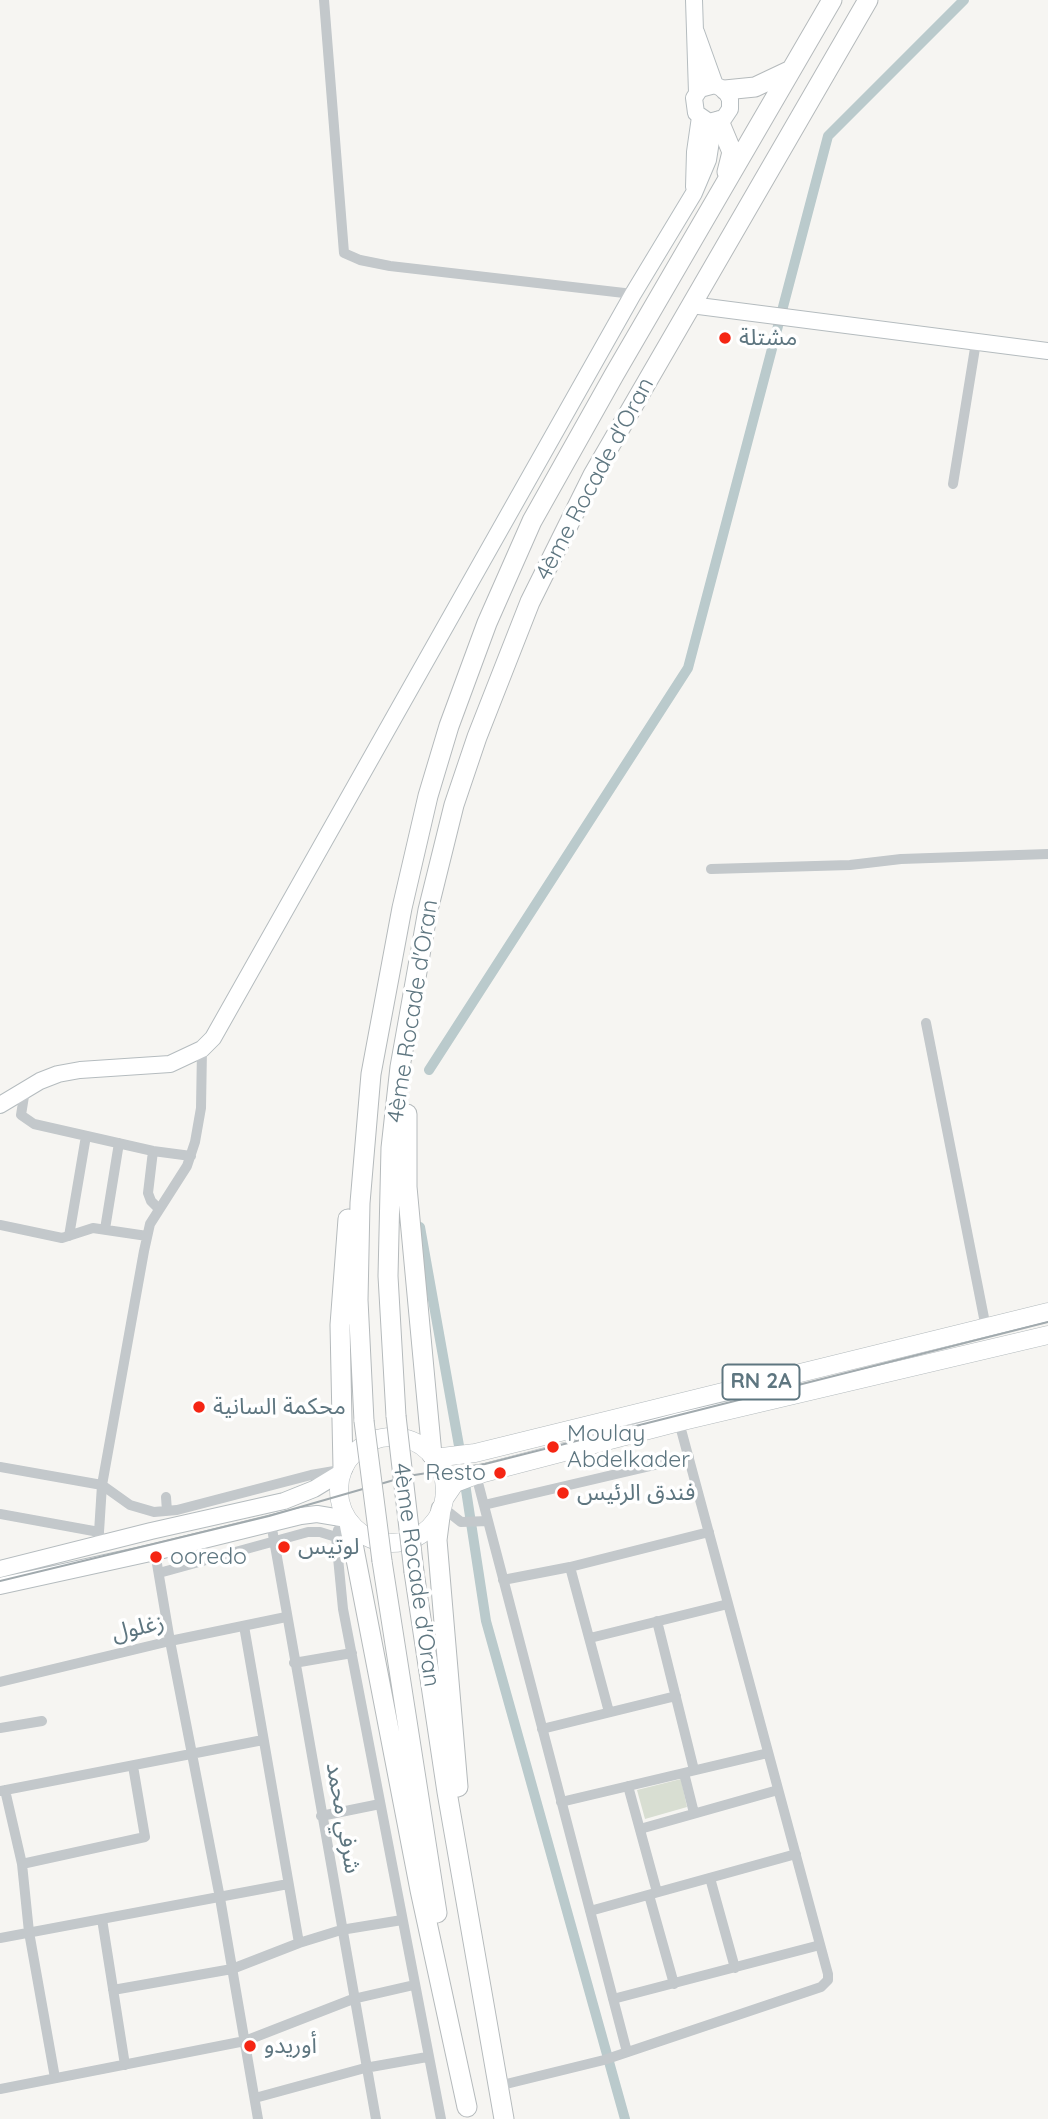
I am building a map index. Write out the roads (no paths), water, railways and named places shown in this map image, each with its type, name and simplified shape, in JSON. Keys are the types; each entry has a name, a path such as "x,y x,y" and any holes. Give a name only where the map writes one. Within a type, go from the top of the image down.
{"highway":[{"name":"4ème Rocade d'Oran","path":"468,2113 382,1562 364,1420 358,1300 360,1203 365,1127 379,1025 428,796 453,716 492,611 538,510 832,0"},
{"name":"4ème Rocade d'Oran","path":"504,2119 447,1792 414,1572 396,1416 388,1276 391,1148 400,1067 417,962 454,805 499,676 524,614 593,475 868,0"},
{"path":"720,87 755,88 792,69"},
{"path":"711,120 732,152 720,192"},
{"path":"417,962 405,1146 410,1231 439,1457"},
{"path":"342,1470 340,1325 345,1255 353,1164 379,1025"},
{"path":"442,1505 437,1540 466,1875 466,1904"},
{"path":"345,1525 468,2113"}],"main road":[{"path":"694,0 697,93 694,103 711,120"},
{"path":"0,1104 58,1074 170,1064 202,1049 212,1038 633,294 694,192 695,152 711,120 730,109 730,99 720,87 696,32"},
{"path":"697,93 705,86 720,87"},
{"path":"691,305 1048,351"},
{"name":"RN 2A","path":"439,1457 475,1453 1048,1312"},
{"name":"RN 2A","path":"468,1477 679,1422 1048,1335"},
{"path":"345,1525 339,1496 342,1470 351,1455 376,1439 391,1437 414,1442 439,1457 444,1482 442,1505"},
{"path":"0,1569 99,1538 284,1501 314,1489 342,1470"},
{"path":"0,1586 310,1514 345,1525 381,1542 405,1542 427,1530 451,1488 468,1477"}],"street":[{"path":"324,0 344,253 360,260 390,266 633,294"},
{"path":"953,484 976,342"},
{"path":"712,869 850,865 901,859 1048,854"},
{"path":"926,1023 986,1328"},
{"path":"0,1514 99,1538 102,1485 120,1372 147,1236 150,1224 191,1156 201,1108 202,1049"},
{"path":"21,1115 25,1090"},
{"path":"0,1104 34,1124 153,1151 191,1156"},
{"path":"69,1236 86,1136"},
{"path":"105,1229 119,1143"},
{"path":"153,1151 148,1193 159,1209"},
{"path":"0,1225 62,1238 93,1228 147,1236"},
{"path":"498,2086 604,2060 821,1987 828,1977 679,1422"},
{"path":"484,1505 689,1457"},
{"path":"0,1467 102,1485 130,1505 154,1512 342,1470"},
{"path":"468,1477 484,1505"},
{"path":"166,1497 167,1511"},
{"path":"442,1505 456,1519 477,1522"},
{"path":"484,1505 477,1522 503,1580 613,1999 621,2054"},
{"name":"شرفي محمد","path":"271,1523 376,2119"},
{"path":"159,1573 274,1540 345,1525 343,1609 441,2119"},
{"path":"503,1580 570,1567 709,1532"},
{"path":"155,1552 220,1898 258,2119"},
{"path":"570,1567 609,1712"},
{"path":"590,1638 728,1604"},
{"name":"زغلول","path":"0,1682 286,1617"},
{"path":"657,1621 676,1696 694,1814"},
{"path":"244,1626 299,1943"},
{"path":"295,1663 352,1653"},
{"path":"542,1729 676,1696"},
{"path":"0,1728 42,1721"},
{"path":"55,2078 29,1932 22,1864 2,1791 263,1740"},
{"path":"561,1802 768,1753"},
{"path":"22,1864 145,1838 133,1766"},
{"path":"628,1786 674,1984"},
{"path":"640,1829 778,1790"},
{"path":"321,1816 380,1804"},
{"path":"590,1911 796,1854"},
{"path":"710,1878 735,1968"},
{"path":"0,1938 288,1884"},
{"path":"102,1919 125,2065"},
{"path":"113,1990 232,1969 341,1930 402,1920"},
{"path":"613,1999 820,1945"},
{"path":"0,2089 245,2041 353,1999 414,1985"},
{"path":"255,2098 365,2068 427,2057"}],"waterway":[{"path":"429,1070 688,668 828,136 964,0"},
{"path":"420,1227 461,1457"},
{"path":"464,1477 486,1621 625,2119"}],"tram line":[{"path":"0,1581 269,1516 408,1476 485,1464 1048,1322"}],"place":[{"name":"مشتلة","path":"725,338"},
{"name":"محكمة السانية","path":"199,1407"},
{"name":"Moulay Abdelkader","path":"553,1447"},
{"name":"Resto","path":"500,1473"},
{"name":"فندق الرئيس","path":"563,1493"},
{"name":"لوتيس","path":"284,1547"},
{"name":"ooredo","path":"156,1557"},
{"name":"أوريدو","path":"250,2046"}]}
